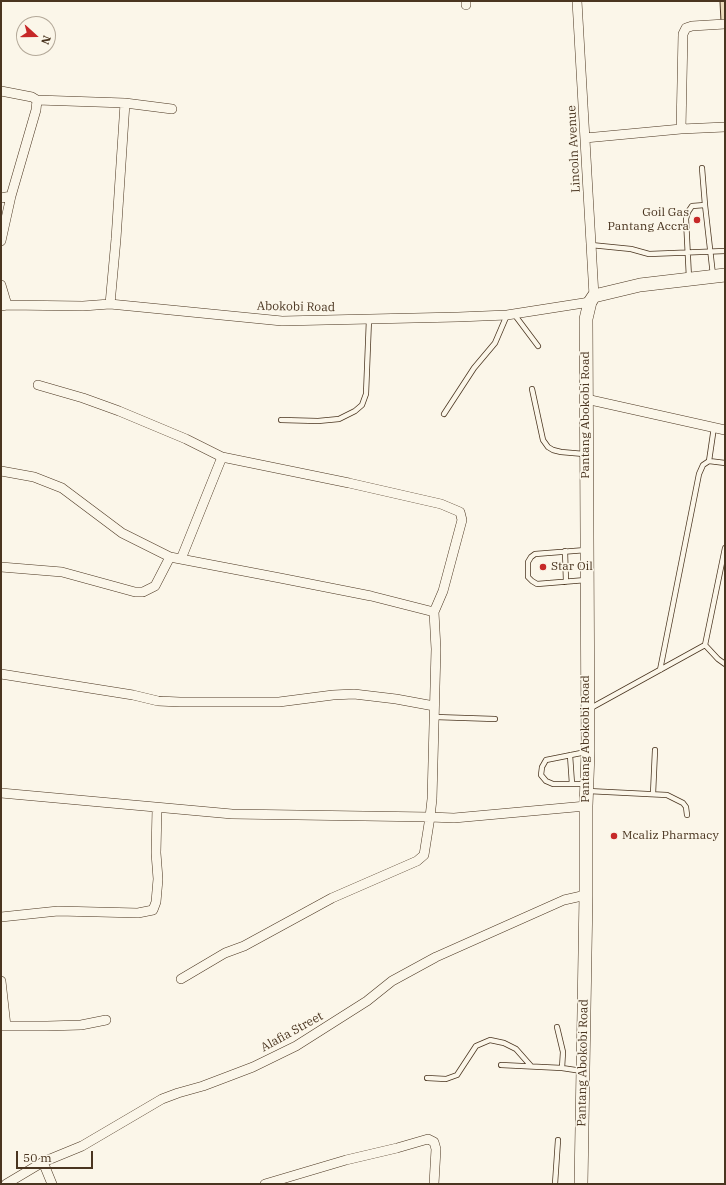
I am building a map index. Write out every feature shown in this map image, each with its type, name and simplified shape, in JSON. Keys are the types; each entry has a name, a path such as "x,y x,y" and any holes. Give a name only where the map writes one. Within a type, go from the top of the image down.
{"street":[{"name":"Lincoln Avenue","path":"577,1 591,245 592,299"},
{"path":"680,129 682,34 686,28 692,26 725,24"},
{"path":"1,91 32,97 37,100 125,103 172,109"},
{"path":"1,241 11,196 36,110 37,100"},
{"path":"110,304 117,232 125,103"},
{"path":"585,138 680,129 725,127"},
{"path":"1,198 11,196"},
{"path":"592,299 632,287 719,276"},
{"path":"1,285 4,305"},
{"name":"Abokobi Road","path":"4,305 83,306 110,304 282,321 510,314 592,299"},
{"name":"Pantang Abokobi Road","path":"582,1184 586,806 588,752 586,580 586,319 592,299"},
{"path":"38,385 83,398 119,411 186,439 222,457 349,483 441,504 460,512 462,520 443,591 434,612 436,649 435,718 430,817 426,851 421,858 332,898 244,946 225,952 181,979"},
{"path":"586,399 725,430"},
{"path":"181,559 222,457"},
{"path":"1,471 34,477 62,488 122,533 170,558 371,596 434,612"},
{"path":"1,567 62,572 135,592 143,592 155,586 170,558"},
{"path":"1,674 133,695 158,701 279,702 333,695 354,694 396,699 434,706"},
{"path":"1,793 232,814 462,818 586,806"},
{"path":"1,917 58,911 138,913 153,910 156,902 158,879 156,853 157,808"},
{"name":"Alafia Street","path":"6,1184 43,1162 82,1146 162,1099 203,1086 239,1072 296,1046 367,1001 392,981 436,957 564,900 586,895"},
{"path":"1,981 3,1026 81,1025 106,1020"},
{"path":"265,1184 346,1160 397,1148 428,1138 434,1142 436,1149 434,1184"},
{"path":"43,1162 52,1184"}],"lane":[{"path":"702,168 704,205 710,251 719,276"},
{"path":"689,279 686,220 688,212 692,206 704,205"},
{"path":"591,245 631,249 649,254 725,251"},
{"path":"444,414 474,368 495,343 510,314 538,346"},
{"path":"281,420 318,421 339,419 355,411 362,405 366,394 369,319"},
{"path":"532,389 543,440 548,447 561,452 586,454"},
{"path":"709,461 714,427"},
{"path":"660,670 700,474 703,465 709,461 725,463"},
{"path":"705,646 725,548"},
{"path":"586,550 535,554 528,562 528,577 537,584 586,580"},
{"path":"565,551 566,582"},
{"path":"587,710 705,646"},
{"path":"705,646 725,664"},
{"path":"435,718 495,719"},
{"path":"653,794 655,750"},
{"path":"588,752 546,760 542,767 541,775 546,781 553,784 572,784 587,788 667,795 678,800 686,807 687,815"},
{"path":"570,755 572,784"},
{"path":"557,1027 563,1052 562,1068"},
{"path":"427,1078 446,1079 457,1075 476,1046 490,1040 504,1043 516,1049 531,1066"},
{"path":"501,1064 562,1068 583,1072"},
{"path":"555,1184 558,1140"}],"building":[{"path":"720,1 725,1 725,22 721,22"}],"place":[{"name":"Goil Gas Pantang Accra","path":"697,220"},
{"name":"Star Oil","path":"543,567"},
{"name":"Mcaliz Pharmacy","path":"614,836"}]}
